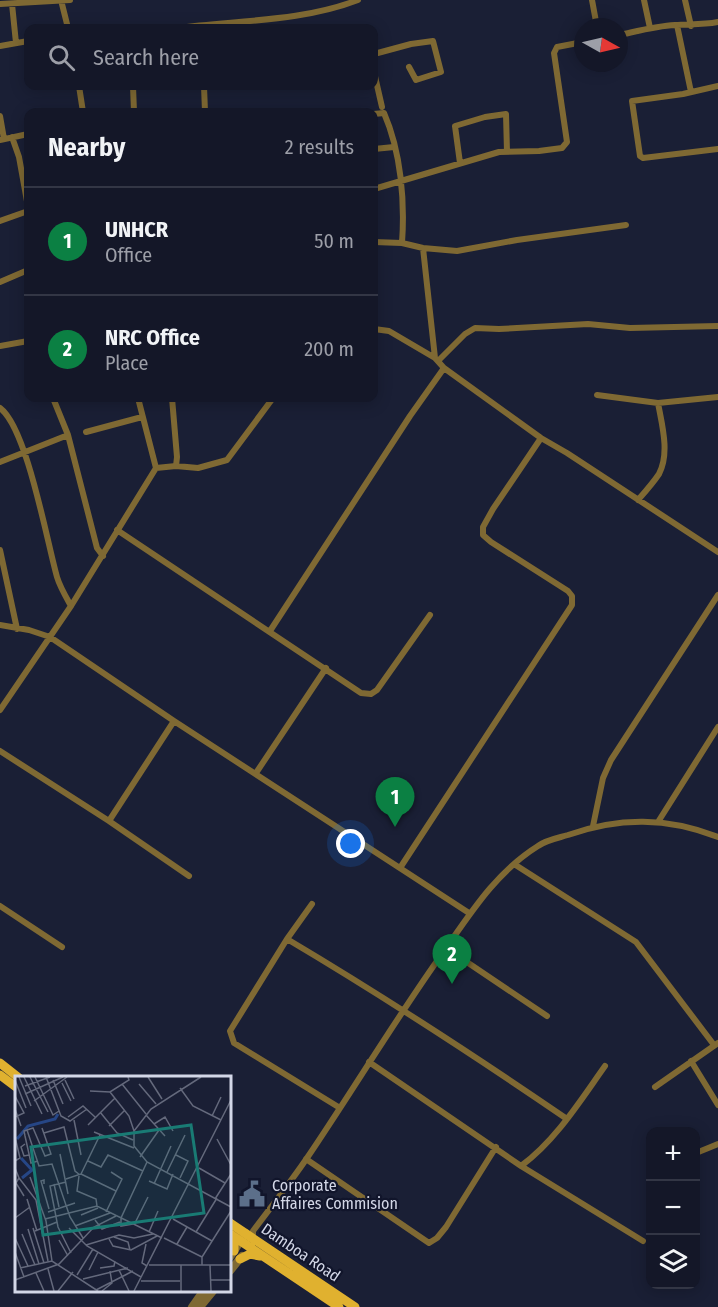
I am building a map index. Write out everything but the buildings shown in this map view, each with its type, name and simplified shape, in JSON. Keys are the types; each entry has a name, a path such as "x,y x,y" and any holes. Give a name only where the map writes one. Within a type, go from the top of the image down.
{"main road":[{"path":"0,1063 19,1076"},
{"path":"0,1075 15,1086"},
{"name":"Damboa Road","path":"231,1224 248,1238 355,1307"},
{"name":"Damboa Road","path":"231,1235 248,1238 263,1256 339,1307"},
{"path":"231,1237 234,1244 234,1256 250,1254 263,1256"}],"street":[{"path":"61,0 67,24"},
{"path":"0,4 70,0"},
{"path":"211,24 306,13 340,7 358,0"},
{"path":"592,0 595,18"},
{"path":"644,0 650,28"},
{"path":"685,0 691,26"},
{"path":"12,4 16,43"},
{"path":"628,33 650,28 718,22"},
{"path":"677,25 692,92"},
{"path":"378,53 433,41 441,72 416,80 409,67"},
{"path":"0,46 24,42"},
{"path":"378,188 499,152 539,152 562,148 566,144 554,53 557,47 574,44"},
{"path":"718,86 632,101 640,156 646,158 718,149"},
{"path":"80,90 83,108"},
{"path":"133,90 134,108"},
{"path":"204,90 205,108"},
{"path":"378,90 382,107"},
{"path":"378,114 384,113 401,181 402,243"},
{"path":"460,163 455,126 484,117 506,114 507,152"},
{"path":"0,116 2,140 24,135"},
{"path":"12,137 19,157 24,186"},
{"path":"378,149 394,147"},
{"path":"0,221 24,211"},
{"path":"378,242 402,243 423,248 457,251 626,225"},
{"path":"423,248 437,359"},
{"path":"0,282 24,272"},
{"path":"437,359 474,328 499,329 588,324 630,328 718,326"},
{"path":"378,330 389,331 437,359 444,368 541,438 718,552"},
{"path":"0,346 24,341"},
{"path":"270,631 410,416 444,368"},
{"path":"597,395 658,403 718,398"},
{"path":"55,402 68,435 94,540 103,556"},
{"path":"0,710 71,606 156,468 139,402"},
{"path":"172,402 176,466"},
{"path":"156,468 176,466 198,468 227,460 270,402"},
{"path":"638,500 659,473 663,459 664,438 658,403"},
{"path":"0,408 9,417 23,452 36,489 57,580 71,606"},
{"path":"86,432 142,417"},
{"path":"0,462 68,435"},
{"path":"400,868 572,605 572,596 568,591 490,542 483,535 483,527 493,509 541,438"},
{"path":"117,530 361,693 371,694 376,690 430,615"},
{"path":"0,550 17,629"},
{"path":"593,826 603,778 611,760 718,595"},
{"path":"0,625 29,630 50,637 174,721 469,913"},
{"path":"256,773 326,668"},
{"path":"109,821 174,721"},
{"path":"658,822 718,727"},
{"path":"0,751 189,876"},
{"path":"234,1256 306,1159 403,1009 469,913 514,864 540,844 593,826 622,822 658,822 697,829 718,837"},
{"path":"514,864 636,942 716,1044 655,1087"},
{"path":"312,904 287,939 230,1031 230,1037 234,1043 340,1108"},
{"path":"0,906 62,946"},
{"path":"287,939 403,1009 567,1119"},
{"path":"446,948 547,1017"},
{"path":"691,1061 718,1105"},
{"path":"369,1062 521,1166 643,1241"},
{"path":"521,1166 534,1156 567,1119 605,1066"},
{"path":"700,1152 718,1144"},
{"path":"306,1159 429,1243 447,1227 496,1147"},
{"path":"192,1307 203,1292"},
{"path":"200,1307 212,1292"}],"place":[{"name":"UNHCR","path":"395,827"},
{"name":"NRC Office","path":"452,984"},
{"name":"Corporate Affaires Commision","path":"252,1194"}]}
